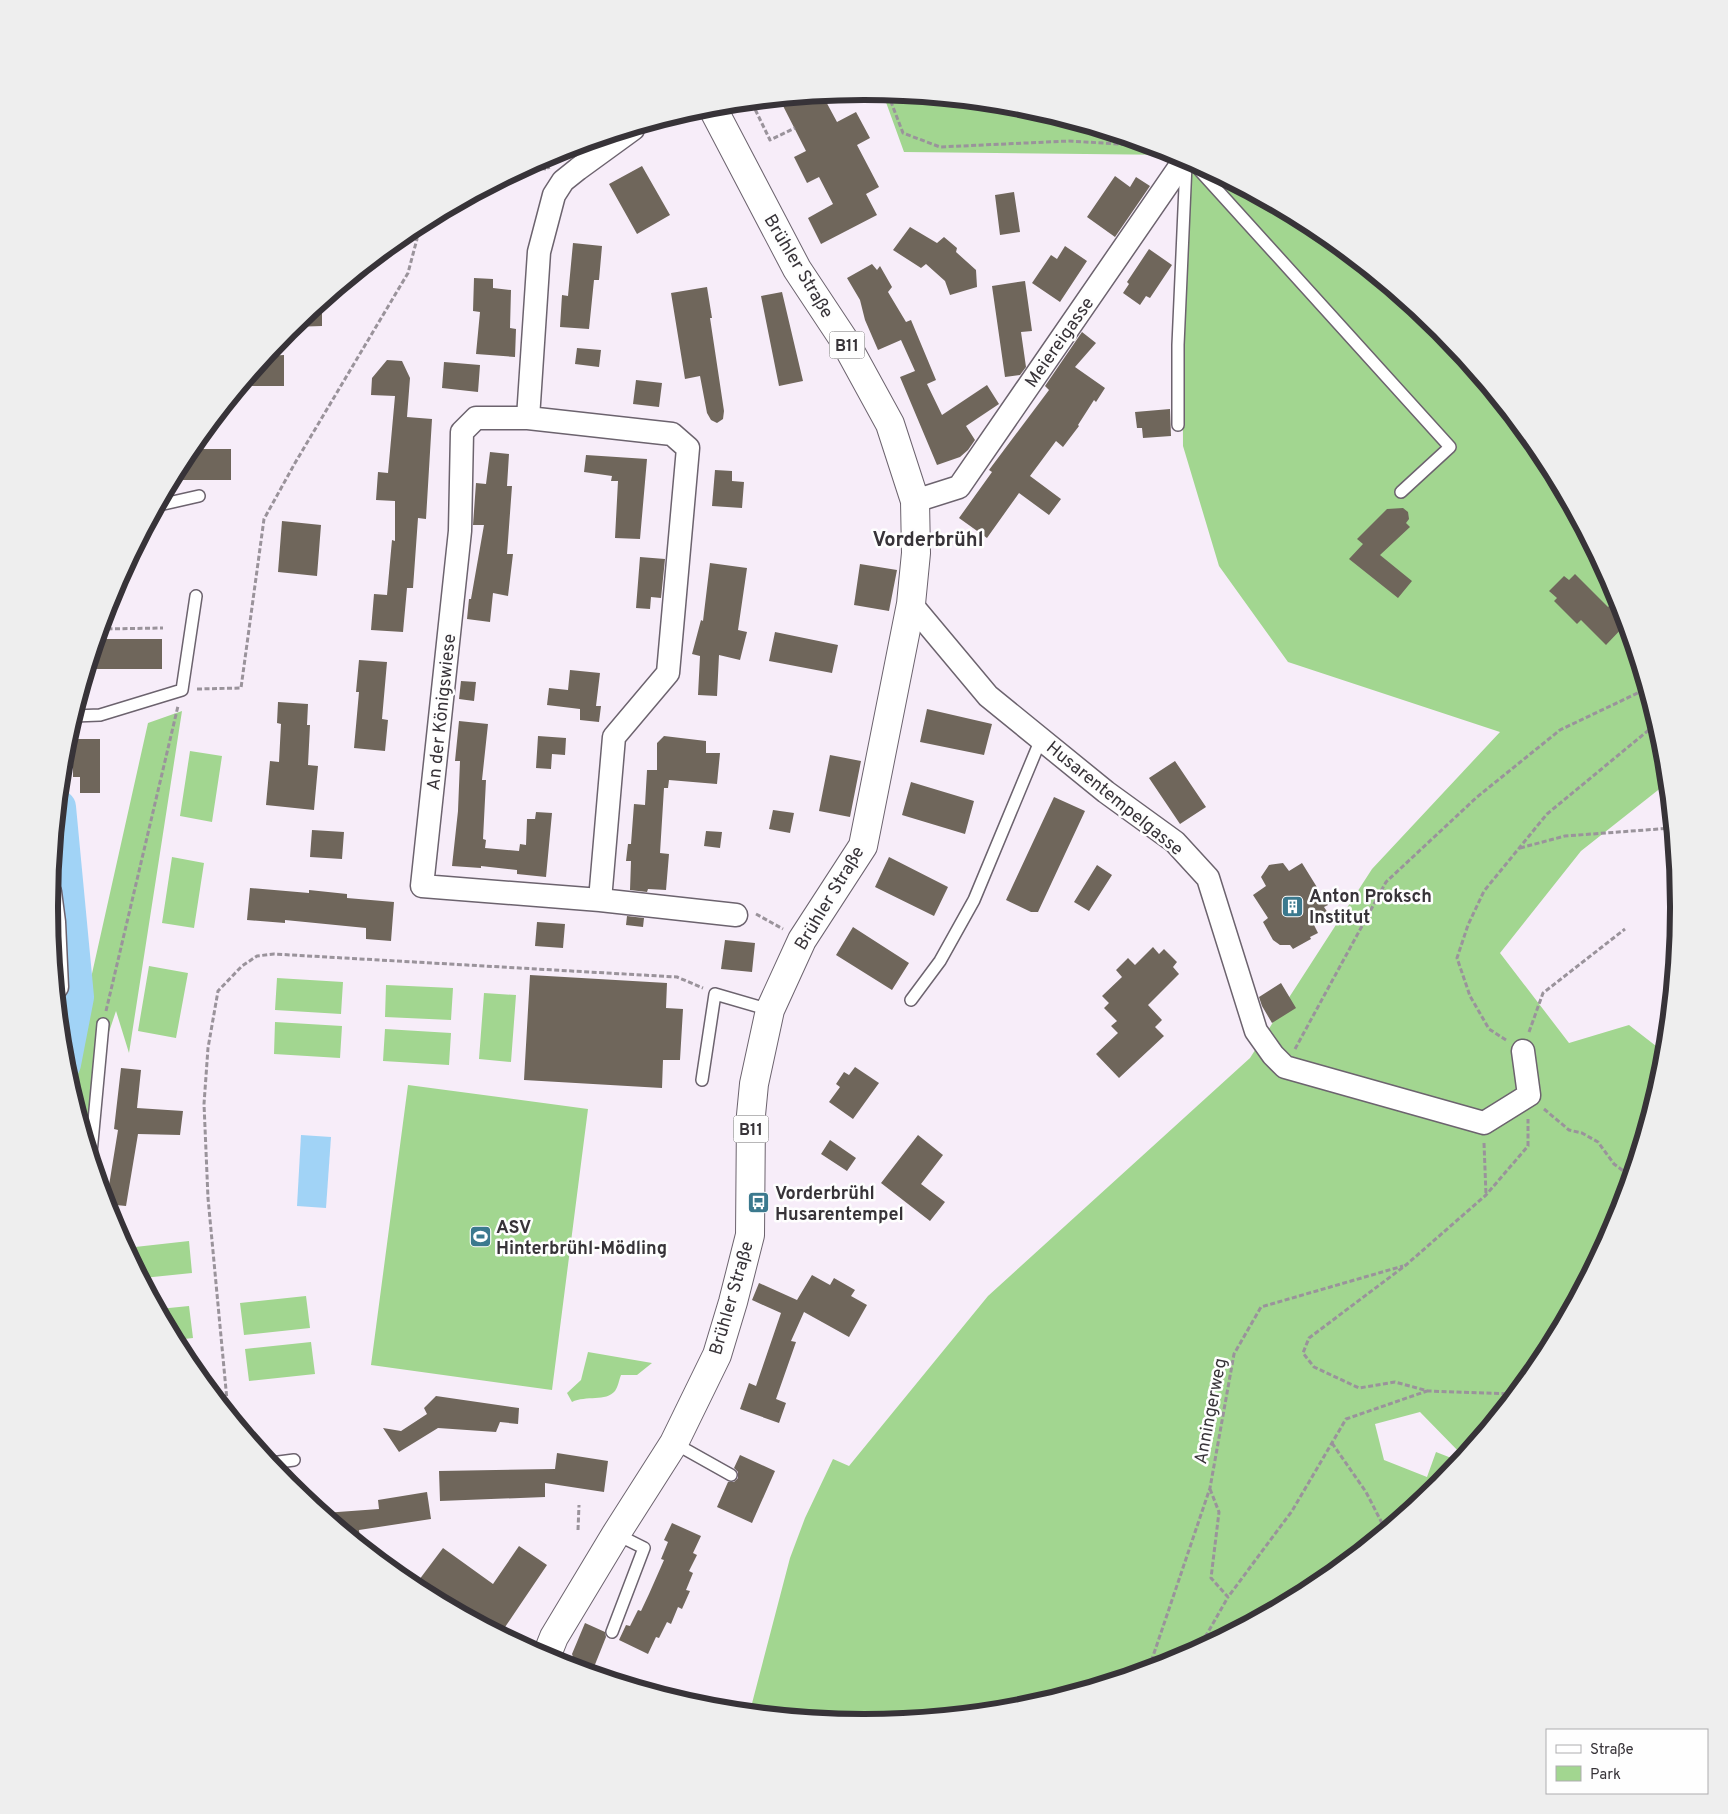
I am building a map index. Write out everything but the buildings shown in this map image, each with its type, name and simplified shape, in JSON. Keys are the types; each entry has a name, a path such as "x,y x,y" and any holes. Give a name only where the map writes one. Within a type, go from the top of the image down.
{"main road":[{"name":"Brühler Straße","path":"549,1649 554,1637 616,1534 674,1443 717,1355 734,1302 750,1235 751,1115 754,1084 770,1010 802,940 863,846 911,604 916,553 915,501 890,424 844,340 797,269 716,114"}],"street":[{"path":"528,418 539,252 554,195 563,181 620,138"},
{"name":"Meiereigasse","path":"915,501 959,487 1181,166"},
{"name":"An der Königswiese","path":"600,900 614,737 668,673 688,448 672,434 528,418 476,418 462,432 460,531 422,886 600,900 736,916"},
{"name":"Husarentempelgasse","path":"911,604 988,696 1106,792 1175,842 1208,878 1256,1031 1273,1055 1285,1067"},
{"path":"1285,1067 1484,1123 1528,1095 1523,1050"}],"lane":[{"path":"1178,425 1178,344 1186,168"},
{"path":"1205,177 1450,447 1400,492"},
{"path":"166,503 199,496"},
{"path":"81,716 100,715 182,690 196,596"},
{"path":"911,1000 940,961 974,900 1041,740"},
{"path":"702,1080 715,994 770,1010"},
{"path":"92,1140 103,1024"},
{"path":"674,1443 731,1475"},
{"path":"280,1462 294,1460"},
{"path":"612,1632 644,1548 616,1534"}],"path":[{"path":"891,101 903,133 940,148 1069,141 1127,144"},
{"path":"754,108 770,140 795,128"},
{"path":"541,168 549,169"},
{"path":"103,1024 182,690 241,688 264,519 295,463 408,273 417,239 415,237"},
{"path":"107,629 163,628"},
{"path":"1285,1067 1386,882 1477,797 1560,730 1641,691"},
{"path":"1625,929 1543,993 1523,1050 1489,1029 1470,996 1457,958 1468,925 1484,891 1547,814 1650,729"},
{"path":"1519,848 1565,836 1667,828"},
{"path":"736,916 758,914 785,930"},
{"path":"227,1402 208,1198 204,1104 208,1048 218,991 242,966 257,956 274,954 667,976 677,977 715,994"},
{"path":"1528,1095 1569,1130 1582,1133 1598,1142 1614,1164 1625,1173"},
{"path":"1507,1394 1428,1391 1395,1382 1359,1388 1314,1367 1303,1353 1309,1338 1406,1265 1486,1195 1528,1146 1528,1095"},
{"path":"1484,1123 1486,1195"},
{"name":"Anningerweg","path":"1152,1660 1210,1488 1234,1354 1261,1307 1406,1265"},
{"path":"1204,1638 1228,1597 1292,1511 1346,1419 1428,1391"},
{"path":"1332,1443 1366,1492 1383,1524"},
{"path":"1210,1488 1219,1512 1211,1578 1228,1597"},
{"path":"578,1530 579,1505"}],"green space":[{"path":"885,101 969,107 1021,116 1073,128 1154,155 904,152"},
{"path":"1182,166 1221,184 1312,236 1355,267 1396,301 1470,375 1504,416 1535,459 1587,550 1609,598 1628,648 1643,698 1661,787 1581,851 1500,953 1569,1043 1629,1025 1658,1047 1643,1116 1628,1166 1609,1216 1587,1264 1562,1310 1535,1355 1504,1398 1458,1451 1420,1412 1375,1424 1384,1460 1427,1477 1436,1452 1452,1458 1396,1513 1355,1547 1312,1578 1221,1630 1173,1652 1123,1671 1073,1686 1021,1698 969,1707 917,1712 864,1714 811,1712 751,1706 790,1558 805,1518 833,1459 849,1466 988,1296 1250,1058 1372,869 1500,732 1288,662 1219,566 1183,446"},
{"path":"182,711 129,1053 116,1011 94,1077 88,1125 72,1056 83,1014 148,723"},
{"path":"190,751 222,756 212,822 180,816"},
{"path":"172,857 204,863 194,928 162,923"},
{"path":"149,966 188,973 176,1038 138,1031"},
{"path":"277,978 343,982 341,1014 275,1010"},
{"path":"386,985 453,988 451,1020 385,1017"},
{"path":"484,993 516,995 511,1062 479,1059"},
{"path":"275,1022 342,1026 340,1058 274,1054"},
{"path":"385,1029 451,1033 449,1065 383,1061"},
{"name":"ASV Hinterbrühl-Mödling","path":"408,1085 588,1109 552,1390 371,1365"},
{"path":"189,1241 192,1273 148,1277 133,1247"},
{"path":"306,1296 310,1328 244,1335 240,1303"},
{"path":"189,1306 193,1338 183,1339 165,1308"},
{"path":"311,1342 315,1374 249,1381 245,1349"},
{"path":"588,1352 652,1363 637,1375 621,1375 615,1391 611,1394 572,1402 567,1393 581,1380"}],"water":[{"path":"301,1135 331,1137 326,1208 297,1206"}],"waterway":[{"path":"61,831 77,997 69,1039"}],"place":[{"name":"Anton Proksch Institut","path":"1293,906"},
{"name":"Vorderbrühl Husarentempel","path":"759,1203"},
{"name":"ASV Hinterbrühl-Mödling","path":"480,1237"}],"district":[{"name":"Vorderbrühl","path":"928,539"}]}
